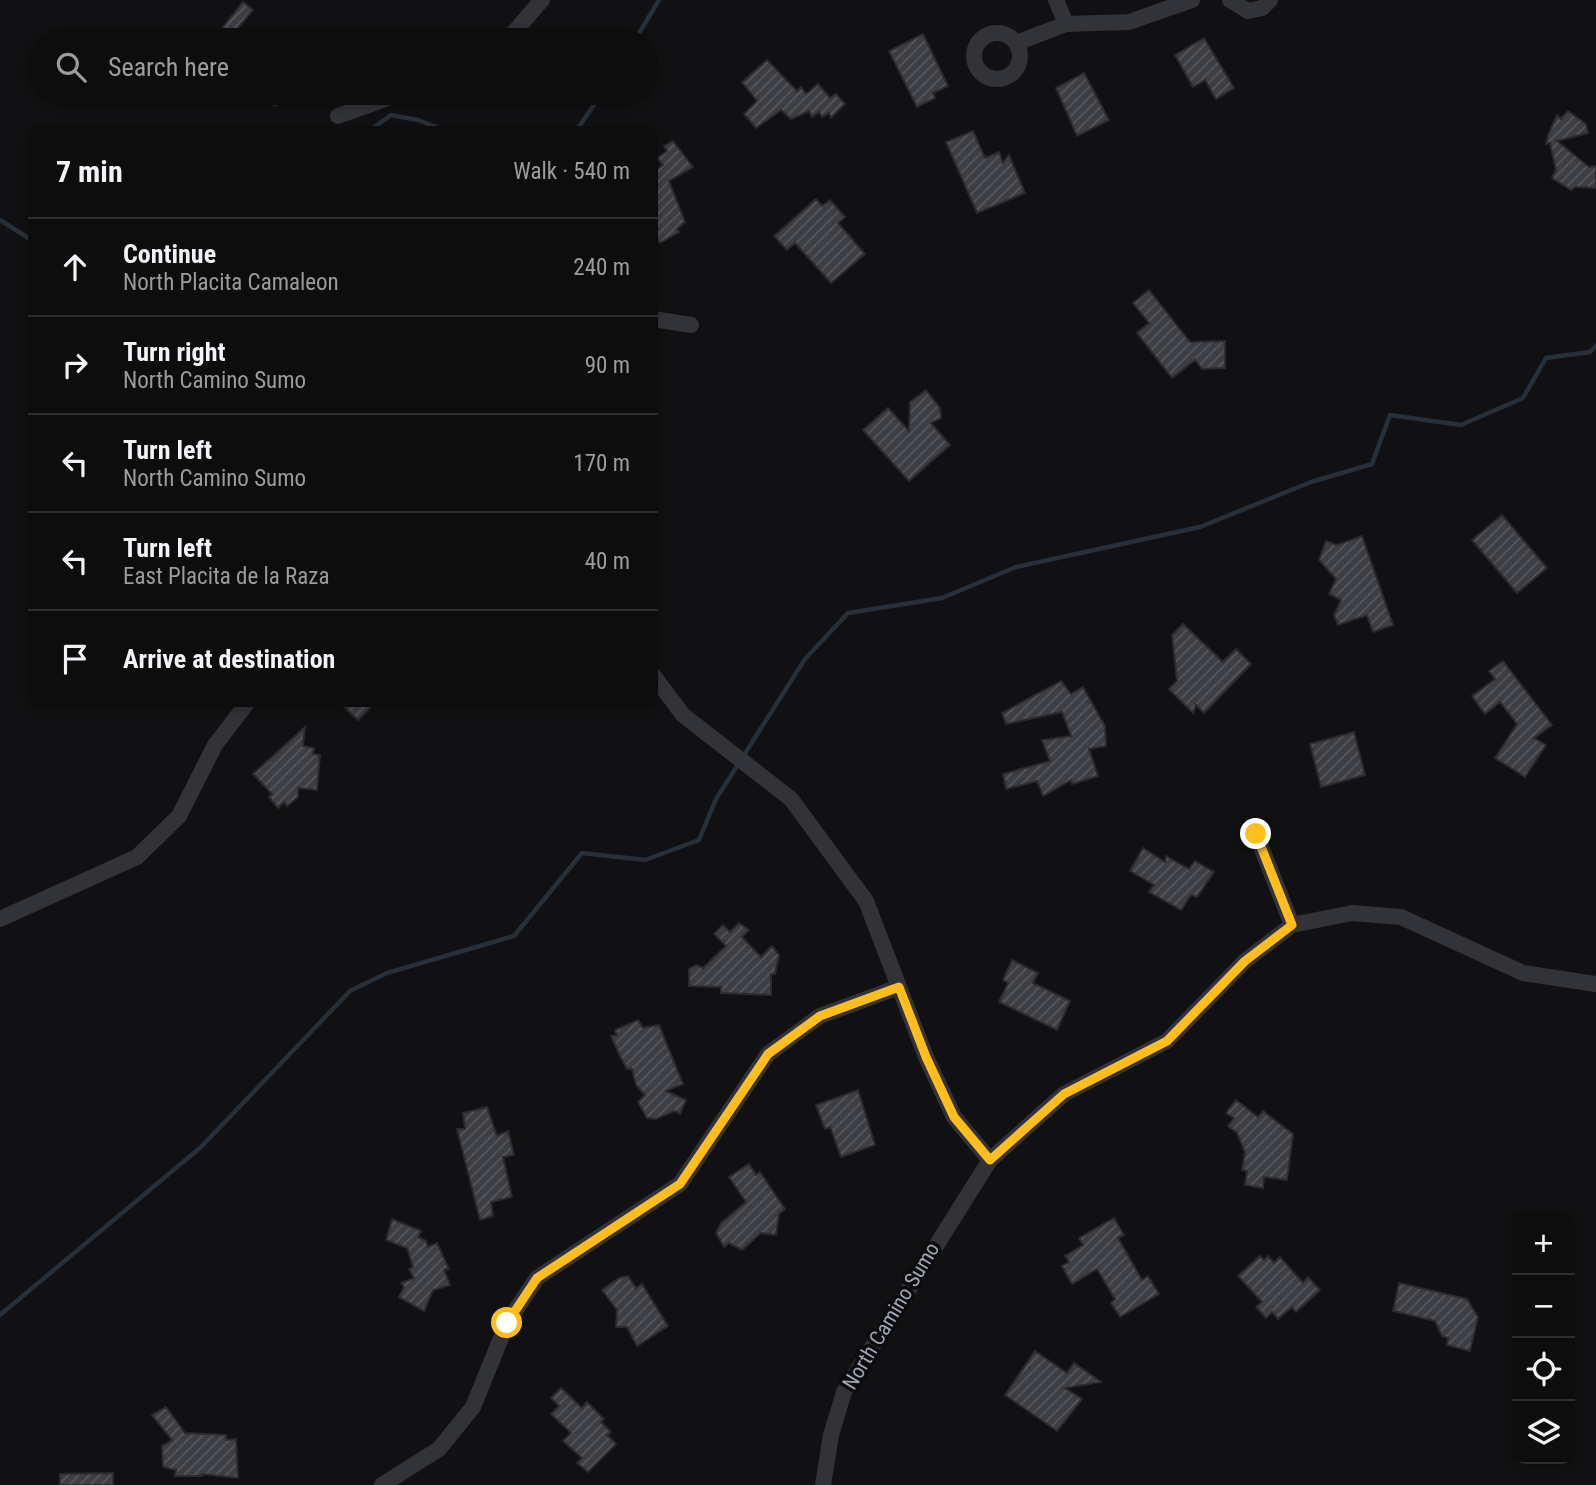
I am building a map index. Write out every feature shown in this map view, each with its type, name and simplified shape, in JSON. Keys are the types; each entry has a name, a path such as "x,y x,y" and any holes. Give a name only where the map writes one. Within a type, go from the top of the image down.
{"street":[{"path":"518,28 542,0"},
{"path":"1056,0 1066,24"},
{"path":"1016,43 1066,24 1129,22 1192,0"},
{"path":"1230,0 1248,11 1262,8 1270,0"},
{"path":"338,116 369,105"},
{"path":"658,320 691,325"},
{"path":"658,682 683,715 791,799 866,901 926,1057 954,1117 990,1160"},
{"path":"0,919 137,857 179,816 215,745 244,707"},
{"path":"1256,834 1292,925"},
{"name":"North Camino Sumo","path":"823,1485 831,1435 844,1392 990,1160 1064,1094 1167,1041 1245,961 1292,925 1352,913 1401,917 1523,973 1596,984"},
{"path":"382,1485 439,1449 473,1407 507,1323 537,1278 680,1184 768,1054 820,1016 899,987"}],"building":[{"path":"243,2 253,10 238,28 223,27"},
{"path":"923,34 948,86 933,93 935,98 917,107 889,51"},
{"path":"1204,38 1234,88 1216,99 1205,80 1193,87 1175,55"},
{"path":"767,60 797,91 801,87 806,94 818,84 830,98 836,94 845,104 831,118 829,113 822,117 819,112 812,117 809,111 791,119 781,110 756,128 744,114 757,101 742,82"},
{"path":"1084,73 1109,120 1077,136 1056,88"},
{"path":"1568,111 1586,124 1588,133 1557,141 1589,167 1596,166 1596,188 1575,187 1571,190 1552,178 1556,170 1550,143 1546,144 1548,135 1557,115 1561,119"},
{"path":"973,131 985,158 999,152 1003,163 1009,155 1025,193 977,213 946,142"},
{"path":"673,141 693,167 669,181 685,222 677,229 679,232 660,243 658,168 663,165 658,157 667,151 664,146"},
{"path":"816,199 822,206 830,200 845,217 838,223 865,254 831,283 795,243 787,250 774,236"},
{"path":"1149,290 1190,342 1225,341 1225,368 1202,369 1195,360 1172,378 1137,333 1149,323 1133,303"},
{"path":"926,390 940,408 941,418 931,423 950,445 909,481 863,430 888,408 909,431 910,402"},
{"path":"1502,515 1547,568 1517,593 1472,540"},
{"path":"1362,536 1393,625 1373,632 1367,615 1338,625 1334,615 1341,600 1329,594 1336,579 1319,560 1326,541 1337,545"},
{"path":"1183,624 1223,662 1236,649 1251,664 1204,713 1196,705 1193,713 1169,689 1177,681 1172,635"},
{"path":"1503,661 1552,725 1534,738 1546,745 1525,777 1495,758 1517,724 1500,702 1485,714 1472,696 1495,679 1489,671"},
{"path":"1061,681 1071,694 1083,687 1105,726 1106,746 1089,749 1098,776 1072,784 1071,780 1043,796 1037,781 1006,789 1003,774 1050,761 1042,740 1071,736 1062,712 1006,724 1002,713"},
{"path":"344,707 371,707 358,720"},
{"path":"305,727 303,746 314,748 313,754 320,755 317,790 298,788 298,797 287,806 284,802 278,808 269,797 272,794 253,774"},
{"path":"1354,732 1365,775 1321,787 1310,744"},
{"path":"1143,848 1165,862 1166,856 1189,869 1195,861 1214,872 1197,897 1191,895 1181,910 1149,892 1154,885 1130,871"},
{"path":"739,923 749,930 742,937 761,957 772,946 779,955 775,974 771,974 771,995 721,993 721,987 689,986 689,969 696,965 703,968 726,946 714,934 723,925 730,932"},
{"path":"1012,960 1038,973 1033,983 1070,1001 1057,1030 999,1002 1008,983 1003,980"},
{"path":"638,1020 643,1028 659,1025 683,1084 666,1091 686,1100 680,1114 674,1111 656,1119 647,1118 638,1102 645,1095 636,1085 632,1069 627,1069 611,1036 617,1035 615,1030"},
{"path":"858,1090 875,1145 841,1157 830,1127 825,1129 816,1105"},
{"path":"1236,1100 1258,1117 1263,1111 1293,1134 1287,1180 1264,1177 1263,1188 1245,1185 1247,1171 1242,1170 1245,1152 1237,1133 1228,1126 1234,1118 1226,1113"},
{"path":"487,1107 497,1136 508,1131 514,1155 503,1157 512,1197 491,1202 493,1216 480,1220 457,1129 465,1129 463,1113"},
{"path":"749,1164 756,1175 760,1172 785,1209 779,1214 776,1235 761,1233 742,1250 729,1243 724,1247 716,1233 721,1223 746,1202 729,1177"},
{"path":"1114,1218 1124,1235 1118,1238 1142,1280 1148,1276 1159,1294 1120,1317 1111,1303 1115,1299 1097,1269 1072,1284 1062,1266 1069,1262 1065,1256 1083,1245 1079,1238"},
{"path":"392,1219 421,1231 418,1237 426,1241 428,1247 437,1243 449,1269 444,1270 450,1285 433,1290 424,1311 399,1297 404,1287 401,1283 414,1278 409,1269 413,1267 407,1248 386,1240"},
{"path":"1260,1256 1264,1260 1268,1256 1274,1263 1280,1257 1303,1283 1308,1277 1320,1290 1296,1312 1292,1307 1278,1319 1272,1312 1266,1318 1256,1307 1262,1302 1238,1276"},
{"path":"628,1276 636,1288 642,1284 668,1326 637,1346 627,1327 616,1327 617,1310 602,1290 619,1278"},
{"path":"1399,1283 1467,1299 1478,1317 1470,1351 1447,1345 1448,1338 1442,1336 1435,1321 1393,1311"},
{"path":"1035,1351 1067,1373 1074,1363 1101,1382 1065,1388 1082,1399 1057,1431 1005,1395"},
{"path":"561,1388 582,1408 587,1402 604,1419 601,1422 611,1432 607,1435 616,1444 588,1472 577,1463 582,1458 563,1441 571,1433 551,1414 559,1406 551,1398"},
{"path":"166,1407 185,1433 226,1435 226,1440 236,1439 238,1478 202,1474 175,1476 176,1470 163,1467 162,1446 172,1440 152,1415"},
{"path":"113,1473 113,1485 60,1485 60,1474"}],"waterway":[{"path":"642,28 659,0"},
{"path":"579,126 594,105"},
{"path":"376,126 391,115 433,126"},
{"path":"0,220 28,238"},
{"path":"0,1315 201,1147 350,991 387,973 514,936 582,853 645,860 699,840 716,799 805,659 848,613 942,598 1016,567 1200,527 1311,482 1372,464 1390,415 1461,425 1523,398 1546,358 1590,352 1596,346"}],"route":[{"path":"507,1323 537,1278 680,1184 768,1054 820,1016 899,987 926,1057 954,1117 990,1160 1064,1094 1167,1041 1245,961 1292,925 1256,834"}]}
